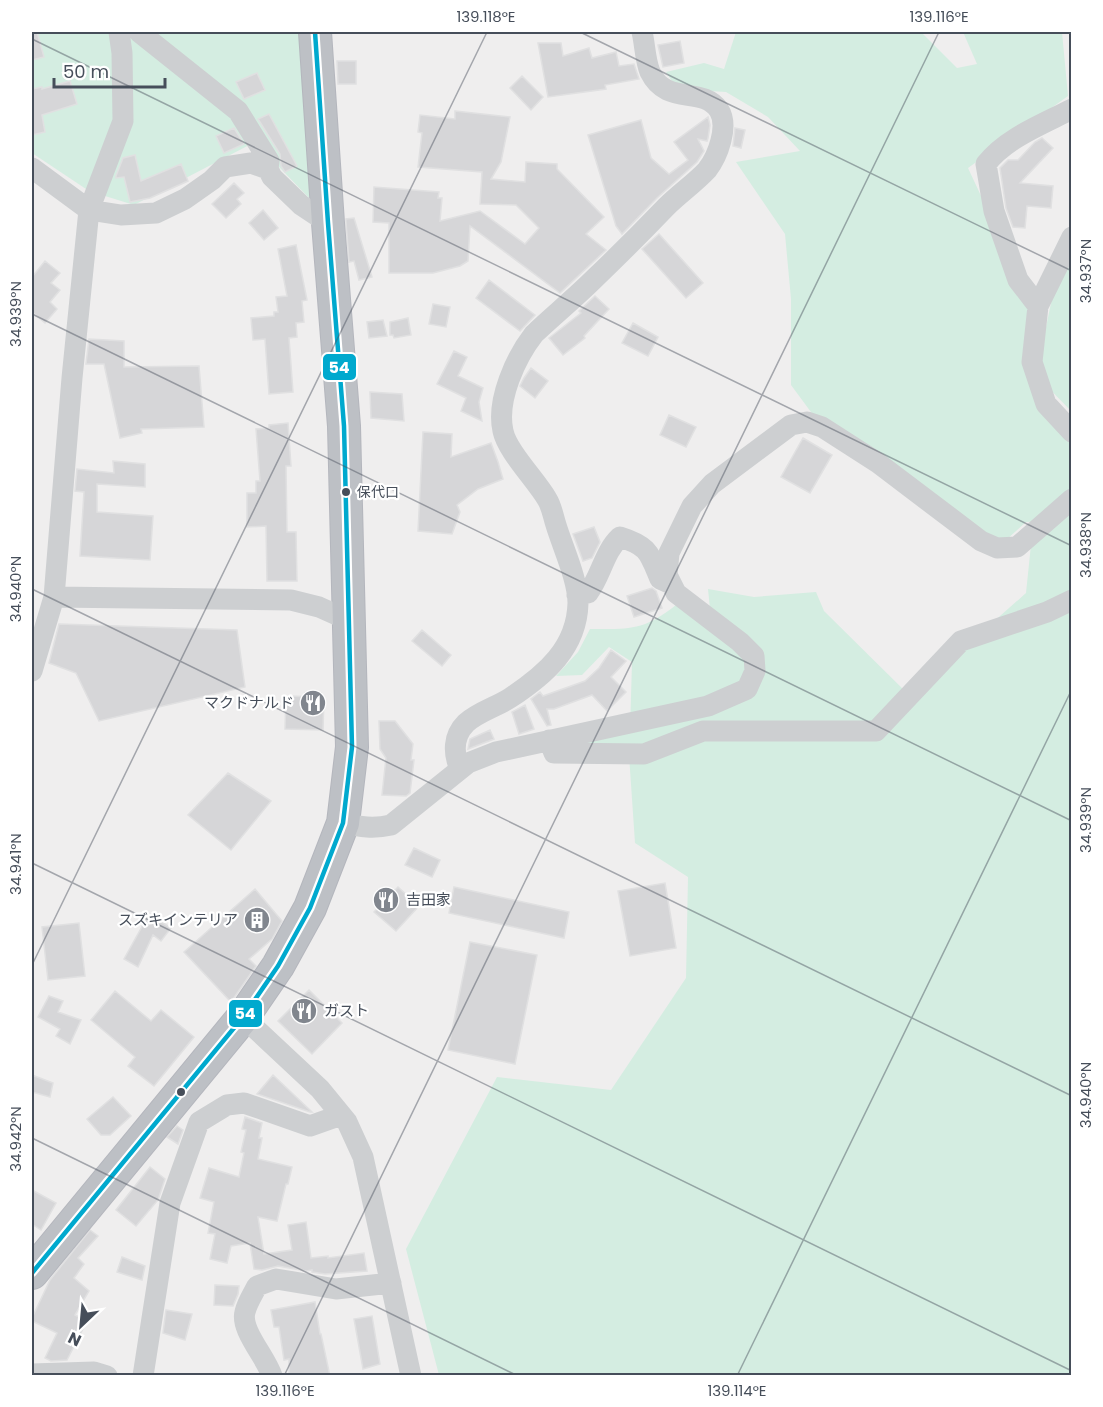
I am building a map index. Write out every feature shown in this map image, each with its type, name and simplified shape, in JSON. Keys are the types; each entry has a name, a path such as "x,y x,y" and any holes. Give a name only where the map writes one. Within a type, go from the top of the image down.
{"highway":[{"path":"32,1273 243,1017 278,966 310,908 343,824 352,747 344,426 315,32"}],"street":[{"path":"32,671 54,597 89,210 123,120 122,53 118,32"},
{"path":"139,32 238,111 269,161 268,169"},
{"path":"460,769 454,755 455,744 460,732 472,719 509,698 532,681 561,655 577,621 577,595 549,502 512,449 503,431 503,398 526,344 534,334 707,169 718,149 722,116 717,108 709,101 674,93 657,83 650,70 642,32"},
{"path":"1038,306 1018,280 993,211 986,164 994,154 1018,138 1071,109"},
{"path":"32,168 89,210 121,215 156,213 185,199 212,180 225,167 251,163 268,169 300,205 328,223"},
{"path":"1071,237 1038,306 1032,362 1046,404 1071,432"},
{"path":"343,824 369,827 391,825 468,763 496,752 708,706 747,689 755,671 754,656 740,642 676,593 666,575 669,553 692,506 712,484 791,424 807,422 822,427 878,463 981,541 997,548 1017,547 1071,499"},
{"path":"577,595 588,593 596,583 612,544 621,537 644,547 660,579 671,585"},
{"path":"54,597 291,600 318,607 348,620"},
{"path":"549,740 554,753 644,754 703,731 876,731 961,641 1047,612 1071,600"},
{"path":"243,1017 320,1089 347,1122 363,1157 411,1376"},
{"path":"143,1376 170,1203 199,1122 226,1105 244,1102 310,1126 341,1115"},
{"path":"272,1376 268,1364 247,1331 245,1322 244,1313 257,1286 276,1279 336,1289 392,1283"},
{"path":"32,1374 94,1372 107,1376"}],"green space":[{"path":"32,32 301,32 310,199 255,142 134,205 89,191 32,153"},
{"path":"736,32 921,32 957,68 977,64 963,32 1062,32 1068,96 968,168 1011,260 1038,306 1028,380 1071,432 1071,1375 439,1375 406,1249 497,1077 611,1090 686,978 688,877 635,843 629,755 574,745 630,731 632,662 609,647 582,675 556,676 578,652 590,629 636,627 654,620 676,605 710,609 708,589 754,597 816,592 824,611 910,696 1026,593 1032,535 1048,521 1026,522 997,548 822,427 791,385 791,299 785,234 736,162 800,151 768,117 726,92 677,89 666,72 704,63 724,69"},
{"path":"1071,244 1071,411 1036,375 1060,260"}],"building":[{"path":"32,32 37,32 44,57 32,60"},
{"path":"680,41 684,63 663,67 658,45"},
{"path":"538,43 561,43 563,56 589,48 592,58 616,52 619,66 634,64 639,79 605,85 606,89 548,97"},
{"path":"337,61 356,61 356,84 338,84"},
{"path":"257,73 265,90 244,99 236,82"},
{"path":"522,76 543,97 531,110 510,88"},
{"path":"70,81 77,104 42,115 45,132 32,135 32,89 42,87 42,89"},
{"path":"455,111 510,117 501,162 491,179 525,182 526,162 557,164 557,169 604,217 586,234 606,250 560,293 470,226 468,261 460,266 433,273 389,273 389,223 373,222 374,187 439,192 438,198 442,198 440,221 480,211 525,244 539,228 516,205 480,204 482,172 418,167 422,133 418,132 420,115 455,119"},
{"path":"269,114 297,166 285,172 281,166 280,154 258,119"},
{"path":"708,117 710,125 708,138 707,141 698,139 704,151 697,162 622,234 616,226 588,135 641,120 651,158 669,174 688,160 674,142"},
{"path":"234,128 244,144 224,153 216,136"},
{"path":"735,128 745,130 741,148 733,146"},
{"path":"1042,138 1053,148 1020,183 1053,186 1051,208 1027,206 1025,228 1013,227 1006,208 1000,168 1008,160 1018,160"},
{"path":"135,155 141,181 181,164 188,181 150,198 130,202 124,177 116,178 116,176 123,158"},
{"path":"234,183 244,193 237,199 241,204 226,218 212,204"},
{"path":"263,210 278,228 264,240 249,223"},
{"path":"354,218 372,277 359,280 354,261 349,262 346,219"},
{"path":"659,234 703,283 686,298 642,249"},
{"path":"296,245 307,300 302,301 304,322 296,323 297,337 289,338 293,392 269,394 265,339 253,340 251,318 274,316 274,312 278,312 276,297 287,296 278,249"},
{"path":"45,261 60,273 51,283 60,290 50,302 57,309 45,323 32,312 32,277"},
{"path":"489,280 535,315 520,331 476,298"},
{"path":"595,296 609,309 584,336 585,338 563,355 549,338 581,313 579,311"},
{"path":"433,304 450,307 446,327 429,324"},
{"path":"408,318 411,335 394,338 390,335 390,322"},
{"path":"383,320 387,336 369,338 367,322"},
{"path":"633,323 658,337 648,356 622,343"},
{"path":"89,339 124,341 124,367 199,366 204,427 141,429 142,433 120,438 104,364 86,364"},
{"path":"454,351 467,357 458,376 483,388 479,402 482,421 461,411 466,398 437,384"},
{"path":"531,368 548,381 535,398 520,386"},
{"path":"370,392 402,394 404,421 371,418"},
{"path":"669,415 696,427 686,447 660,435"},
{"path":"288,423 291,466 286,466 287,532 296,532 297,581 267,581 266,526 247,527 247,493 256,493 256,481 260,481 256,429"},
{"path":"423,432 452,434 451,457 491,443 503,479 478,489 457,505 460,512 452,534 418,531"},
{"path":"803,438 832,455 810,493 781,477"},
{"path":"113,461 145,464 145,487 97,484 97,512 153,516 150,560 80,556 84,492 75,491 77,469 114,473"},
{"path":"594,527 600,542 592,558 583,561 573,534"},
{"path":"652,588 656,591 662,608 634,617 627,596"},
{"path":"59,624 237,630 245,687 99,721 76,673 49,663"},
{"path":"422,630 451,655 442,666 412,641"},
{"path":"611,650 626,661 611,677 626,692 607,711 592,695 554,709 547,709 551,725 547,726 531,699 540,692 543,696 585,681 599,668"},
{"path":"286,696 324,697 323,730 285,729"},
{"path":"525,705 534,729 519,734 512,712"},
{"path":"379,721 395,721 413,744 411,760 414,760 410,793 406,796 382,795 386,758 380,749"},
{"path":"490,730 494,739 468,749 470,739"},
{"path":"228,773 271,801 231,850 188,815"},
{"path":"414,848 440,860 432,877 405,865"},
{"path":"665,883 676,948 630,956 618,891"},
{"path":"398,887 419,906 396,931 374,912"},
{"path":"454,887 569,912 564,938 449,913"},
{"path":"255,889 282,921 272,939 249,959 256,966 231,1002 184,952"},
{"path":"149,914 171,928 161,941 153,935 138,967 124,959"},
{"path":"79,923 85,976 48,980 42,927"},
{"path":"470,942 537,955 515,1064 448,1050"},
{"path":"309,990 342,1023 312,1054 278,1021"},
{"path":"115,991 151,1021 161,1010 194,1037 154,1086 128,1066 135,1057 91,1020"},
{"path":"49,996 63,1001 58,1012 81,1020 70,1044 56,1036 60,1029 38,1017"},
{"path":"32,1075 53,1083 50,1097 32,1092"},
{"path":"273,1075 312,1112 257,1094"},
{"path":"113,1097 131,1116 110,1135 101,1135 87,1119"},
{"path":"245,1117 262,1123 258,1159 292,1167 277,1221 258,1217 264,1254 292,1250 288,1225 306,1222 311,1258 364,1253 367,1271 325,1274 278,1266 262,1270 254,1269 250,1243 231,1246 227,1263 210,1259 215,1234 208,1233 214,1202 200,1198 209,1168 239,1177 244,1153 241,1152 246,1130 242,1129"},
{"path":"177,1126 183,1130 178,1144 167,1137"},
{"path":"150,1167 165,1179 158,1200 136,1226 116,1210"},
{"path":"32,1190 56,1203 41,1230 32,1224"},
{"path":"90,1230 98,1236 78,1258 84,1264 74,1278 89,1291 75,1315 87,1321 67,1360 51,1361 45,1358 57,1333 32,1321 32,1318 50,1280"},
{"path":"122,1257 145,1266 142,1280 117,1272"},
{"path":"215,1285 239,1286 233,1306 214,1305"},
{"path":"315,1302 330,1376 289,1376 289,1359 284,1360 279,1327 274,1327 271,1310"},
{"path":"166,1310 192,1314 185,1340 163,1333"},
{"path":"372,1316 380,1364 363,1369 354,1319"}],"transit line":[{"name":"54","path":"32,1273 243,1017 278,966 310,908 343,823 352,747 344,426 315,32"}],"place":[{"name":"保代口","path":"346,492"},
{"name":"マクドナルド","path":"313,703"},
{"name":"吉田家","path":"386,900"},
{"name":"スズキインテリア","path":"257,920"},
{"name":"ガスト","path":"304,1011"}]}
